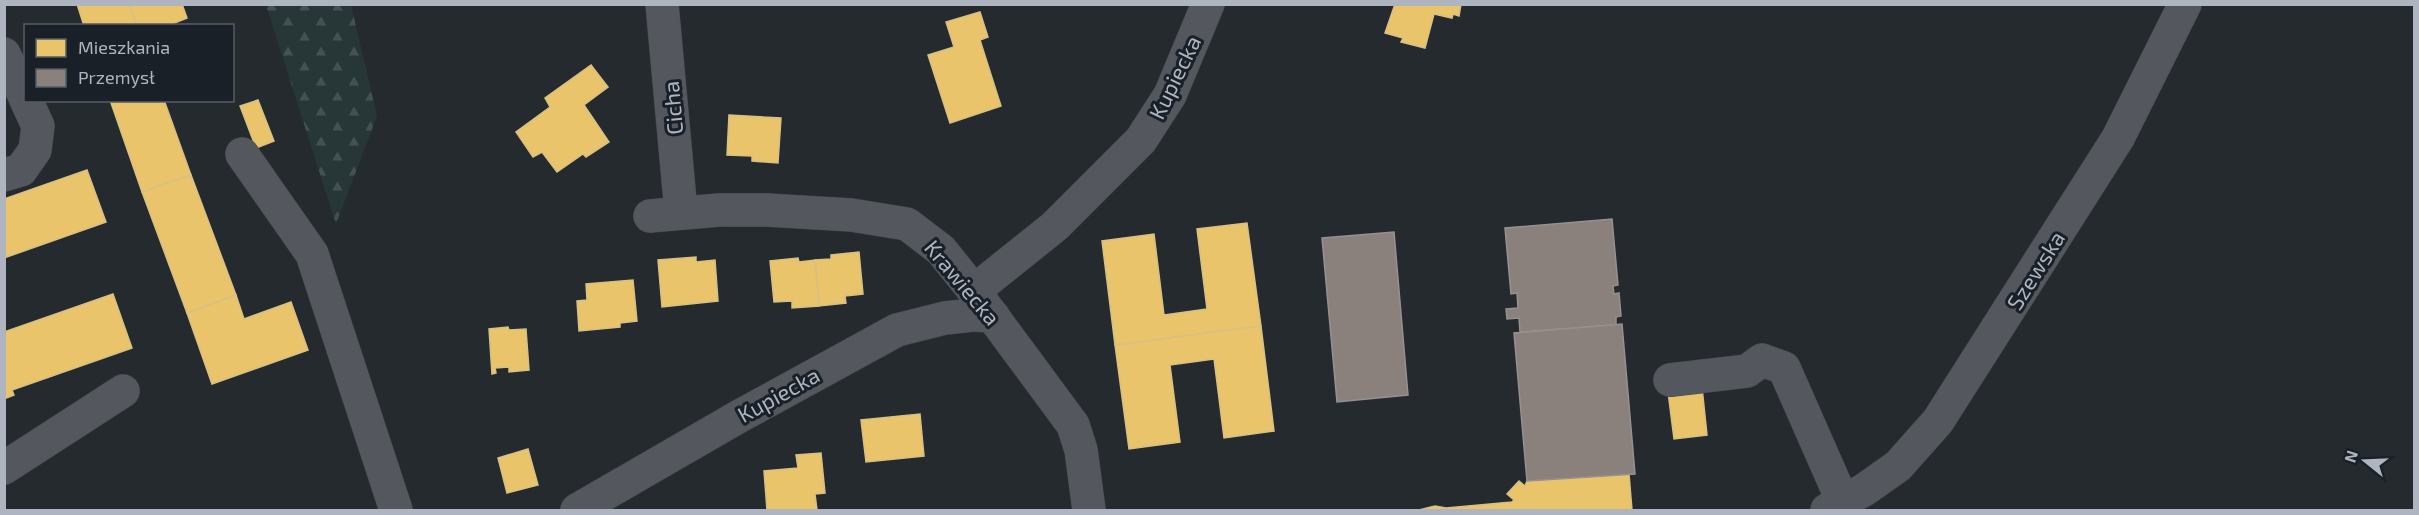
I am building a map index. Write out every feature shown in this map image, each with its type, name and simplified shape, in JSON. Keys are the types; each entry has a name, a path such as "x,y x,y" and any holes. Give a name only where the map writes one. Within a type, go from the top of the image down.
{"street":[{"name":"Cicha","path":"662,4 681,212"},
{"name":"Kupiecka","path":"577,510 738,417 897,330 945,318 973,315 1055,226 1141,140 1170,95 1208,4"},
{"name":"Szewska","path":"1670,380 1747,371 1762,360 1784,368 1835,506 1899,466 1938,421 2118,138 2185,4"},
{"path":"4,54 24,96"},
{"path":"4,176 21,170 34,150 38,126 27,102"},
{"path":"242,154 312,254 396,510"},
{"name":"Krawiecka","path":"650,216 681,212 767,210 851,215 907,224 941,250 1073,425 1081,450 1089,510"},
{"path":"4,468 123,391"}],"green space":[{"path":"266,5 351,5 377,116 336,224"}],"building: Mieszkania":[{"path":"77,4 129,4 136,24 83,24"},
{"path":"129,4 182,4 187,18 172,24 136,24"},
{"path":"1395,4 1461,4 1459,16 1453,14 1452,18 1434,14 1425,48 1401,42 1403,38 1385,33"},
{"path":"980,12 988,37 980,40 1001,106 950,123 928,55 954,47 946,22"},
{"path":"591,65 608,87 584,105 609,142 586,157 583,154 557,172 542,152 533,157 516,132 550,107 545,98"},
{"path":"258,100 274,141 256,148 240,106"},
{"path":"111,102 165,102 191,175 142,192"},
{"path":"729,115 781,118 778,163 752,161 752,156 727,155"},
{"path":"87,170 106,222 4,258 4,199"},
{"path":"191,175 236,295 187,313 142,192"},
{"path":"1247,223 1261,326 1115,345 1102,241 1154,234 1164,315 1207,309 1197,229"},
{"path":"859,252 863,294 845,296 846,303 819,306 815,260 831,259 831,255"},
{"path":"696,257 696,262 715,260 718,301 662,307 658,260"},
{"path":"798,258 799,262 815,260 819,306 792,308 792,301 774,302 770,261"},
{"path":"633,280 637,321 620,323 620,327 579,331 577,301 587,300 586,284"},
{"path":"113,294 132,348 12,390 14,395 4,399 4,332"},
{"path":"236,295 244,319 291,302 308,350 212,384 187,313"},
{"path":"1261,326 1274,431 1224,438 1214,359 1170,365 1180,442 1129,449 1115,345"},
{"path":"508,327 509,330 526,329 529,370 509,372 509,367 495,368 496,373 492,374 489,329"},
{"path":"1702,387 1707,435 1674,439 1668,392"},
{"path":"920,414 924,456 866,462 861,420"},
{"path":"528,449 538,485 507,493 498,458"},
{"path":"821,453 825,493 815,494 817,510 767,510 764,471 798,468 796,455"},
{"path":"1629,474 1632,510 1419,510 1435,506 1446,508 1512,502 1514,500 1507,494 1519,481 1525,486 1527,481"}],"building: Przemysł":[{"path":"1612,219 1618,285 1613,286 1614,294 1619,293 1621,316 1616,317 1616,325 1520,332 1519,318 1507,319 1506,309 1518,308 1517,293 1511,294 1505,228"},
{"path":"1394,232 1408,395 1337,402 1322,238"},
{"path":"1622,324 1635,474 1527,481 1514,333"}]}
